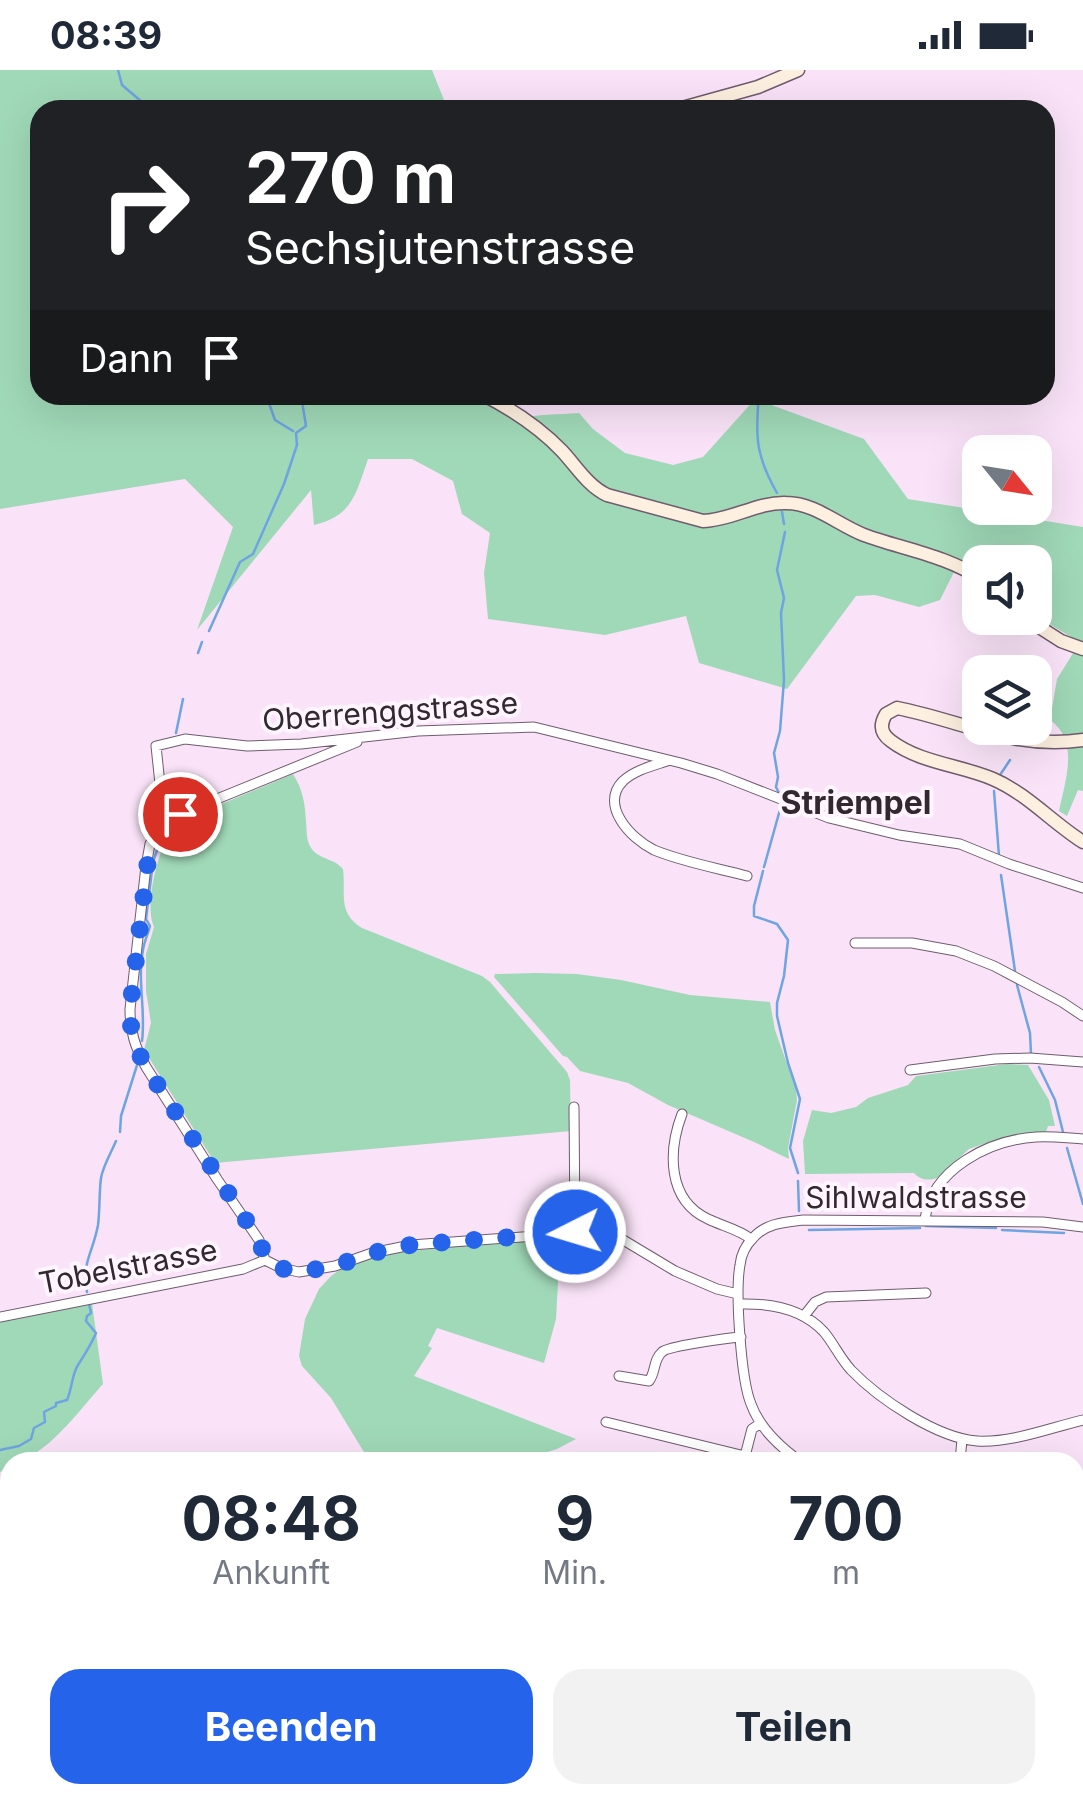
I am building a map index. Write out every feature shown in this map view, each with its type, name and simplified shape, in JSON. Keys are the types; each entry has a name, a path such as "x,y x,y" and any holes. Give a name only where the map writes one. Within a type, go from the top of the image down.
{"main road":[{"path":"711,100 758,87 798,70"},
{"path":"502,405 548,437 594,488 607,495 703,521 723,519 768,504 798,504 867,536 962,569"},
{"path":"1052,635 1083,649"},
{"path":"1083,740 1020,740 897,708 886,714 882,723 883,732 893,742 938,762 995,779 1083,842"}],"street":[{"name":"Oberrenggstrasse","path":"159,828 156,746 184,739 247,746 530,726 717,774 829,818 960,844 1083,888"},
{"path":"369,737 180,814 159,828 150,844 130,1009 135,1048 259,1240 266,1260 299,1272 410,1245 591,1232 620,1238 739,1299 804,1316 823,1331 866,1382 938,1431 962,1439 998,1440 1083,1420"},
{"path":"670,760 632,774 618,786 615,805 622,822 630,834 652,849 746,876"},
{"path":"855,942 912,943 956,951 994,966 1083,1016"},
{"path":"910,1070 1030,1058 1083,1062"},
{"path":"574,1107 575,1232"},
{"path":"682,1114 674,1140 675,1180 680,1195 692,1210 751,1239 740,1262 745,1384 760,1423 788,1452"},
{"path":"925,1219 938,1184 984,1150 1035,1137 1083,1139"},
{"name":"Sihlwaldstrasse","path":"751,1239 767,1227 803,1220 925,1219 1083,1227"},
{"name":"Tobelstrasse","path":"0,1317 244,1268 266,1260"},
{"path":"804,1316 815,1302 835,1295 926,1293"},
{"path":"619,1376 649,1380 654,1375 656,1359 670,1346 741,1337"},
{"path":"606,1422 730,1452"},
{"path":"747,1452 752,1429 760,1423"},
{"path":"961,1452 962,1439"}],"green space":[{"path":"0,70 432,70 444,100 30,100 30,405 490,405 517,420 579,413 625,453 673,465 703,457 750,405 771,405 864,439 908,499 962,508 962,525 1052,522 1083,527 1083,791 1078,790 1067,816 1059,811 1068,750 1052,722 1052,708 1057,679 1080,642 1052,626 1052,545 962,545 962,563 959,562 940,600 919,607 875,595 856,596 787,689 699,663 686,616 605,635 488,619 484,573 490,533 462,514 453,481 412,459 368,459 345,509 314,525 311,490 197,630 233,527 185,479 0,509"},
{"path":"293,774 303,797 310,846 343,869 344,902 349,916 362,928 490,982 567,1072 571,1131 215,1163 144,1050 151,1023 146,954 154,927 151,904 155,874 174,824"},
{"path":"577,974 690,995 770,1002 775,1030 796,1089 789,1159 628,1083 580,1071 494,977"},
{"path":"1007,1064 1028,1065 1049,1100 1055,1126 1048,1126 1046,1132 1007,1136 969,1149 934,1179 914,1173 805,1174 803,1141 812,1110 831,1113 856,1107 868,1098 908,1085 916,1076"},
{"path":"553,1237 558,1283 556,1319 544,1363 437,1328 428,1346 432,1348 414,1376 576,1439 548,1452 364,1452 331,1398 302,1366 299,1356 305,1319 319,1289 345,1266 389,1253"},
{"path":"92,1303 103,1384 73,1419 36,1452 0,1452 0,1321"}],"waterway":[{"path":"118,70 122,85 140,100"},
{"path":"270,405 275,420 293,431"},
{"path":"209,631 240,562 253,554 284,484 297,445 296,433 306,426 303,405"},
{"path":"758,405 759,446 777,493"},
{"path":"782,512 784,524"},
{"path":"780,795 774,753 784,680 784,598 777,570 785,532"},
{"path":"198,653 202,642"},
{"path":"176,733 183,699"},
{"path":"1000,775 1010,760"},
{"path":"994,791 999,856"},
{"path":"168,814 172,793"},
{"path":"764,867 781,806"},
{"path":"142,1041 141,961 150,926 146,919 153,862 161,838"},
{"path":"763,871 754,916 777,924 788,940 777,1016 800,1099 790,1148 798,1173"},
{"path":"1001,875 1015,971"},
{"path":"1017,985 1030,1033 1031,1054"},
{"path":"120,1132 121,1116 138,1062"},
{"path":"1039,1067 1055,1100 1063,1132"},
{"path":"87,1292 85,1273 98,1225 101,1178 116,1141"},
{"path":"1067,1148 1083,1204"},
{"path":"798,1181 799,1211"},
{"path":"926,1226 996,1228"},
{"path":"809,1230 920,1228"},
{"path":"1002,1230 1064,1233"},
{"path":"0,1450 31,1439 34,1428 45,1422 44,1412 67,1400 76,1369 96,1333 86,1321 91,1313 89,1304"}],"district":[{"name":"Striempel","path":"856,802"}],"route":[{"path":"180,814 159,828 150,844 130,1030 146,1067 259,1240 266,1260 299,1272 410,1245 575,1232"}]}
